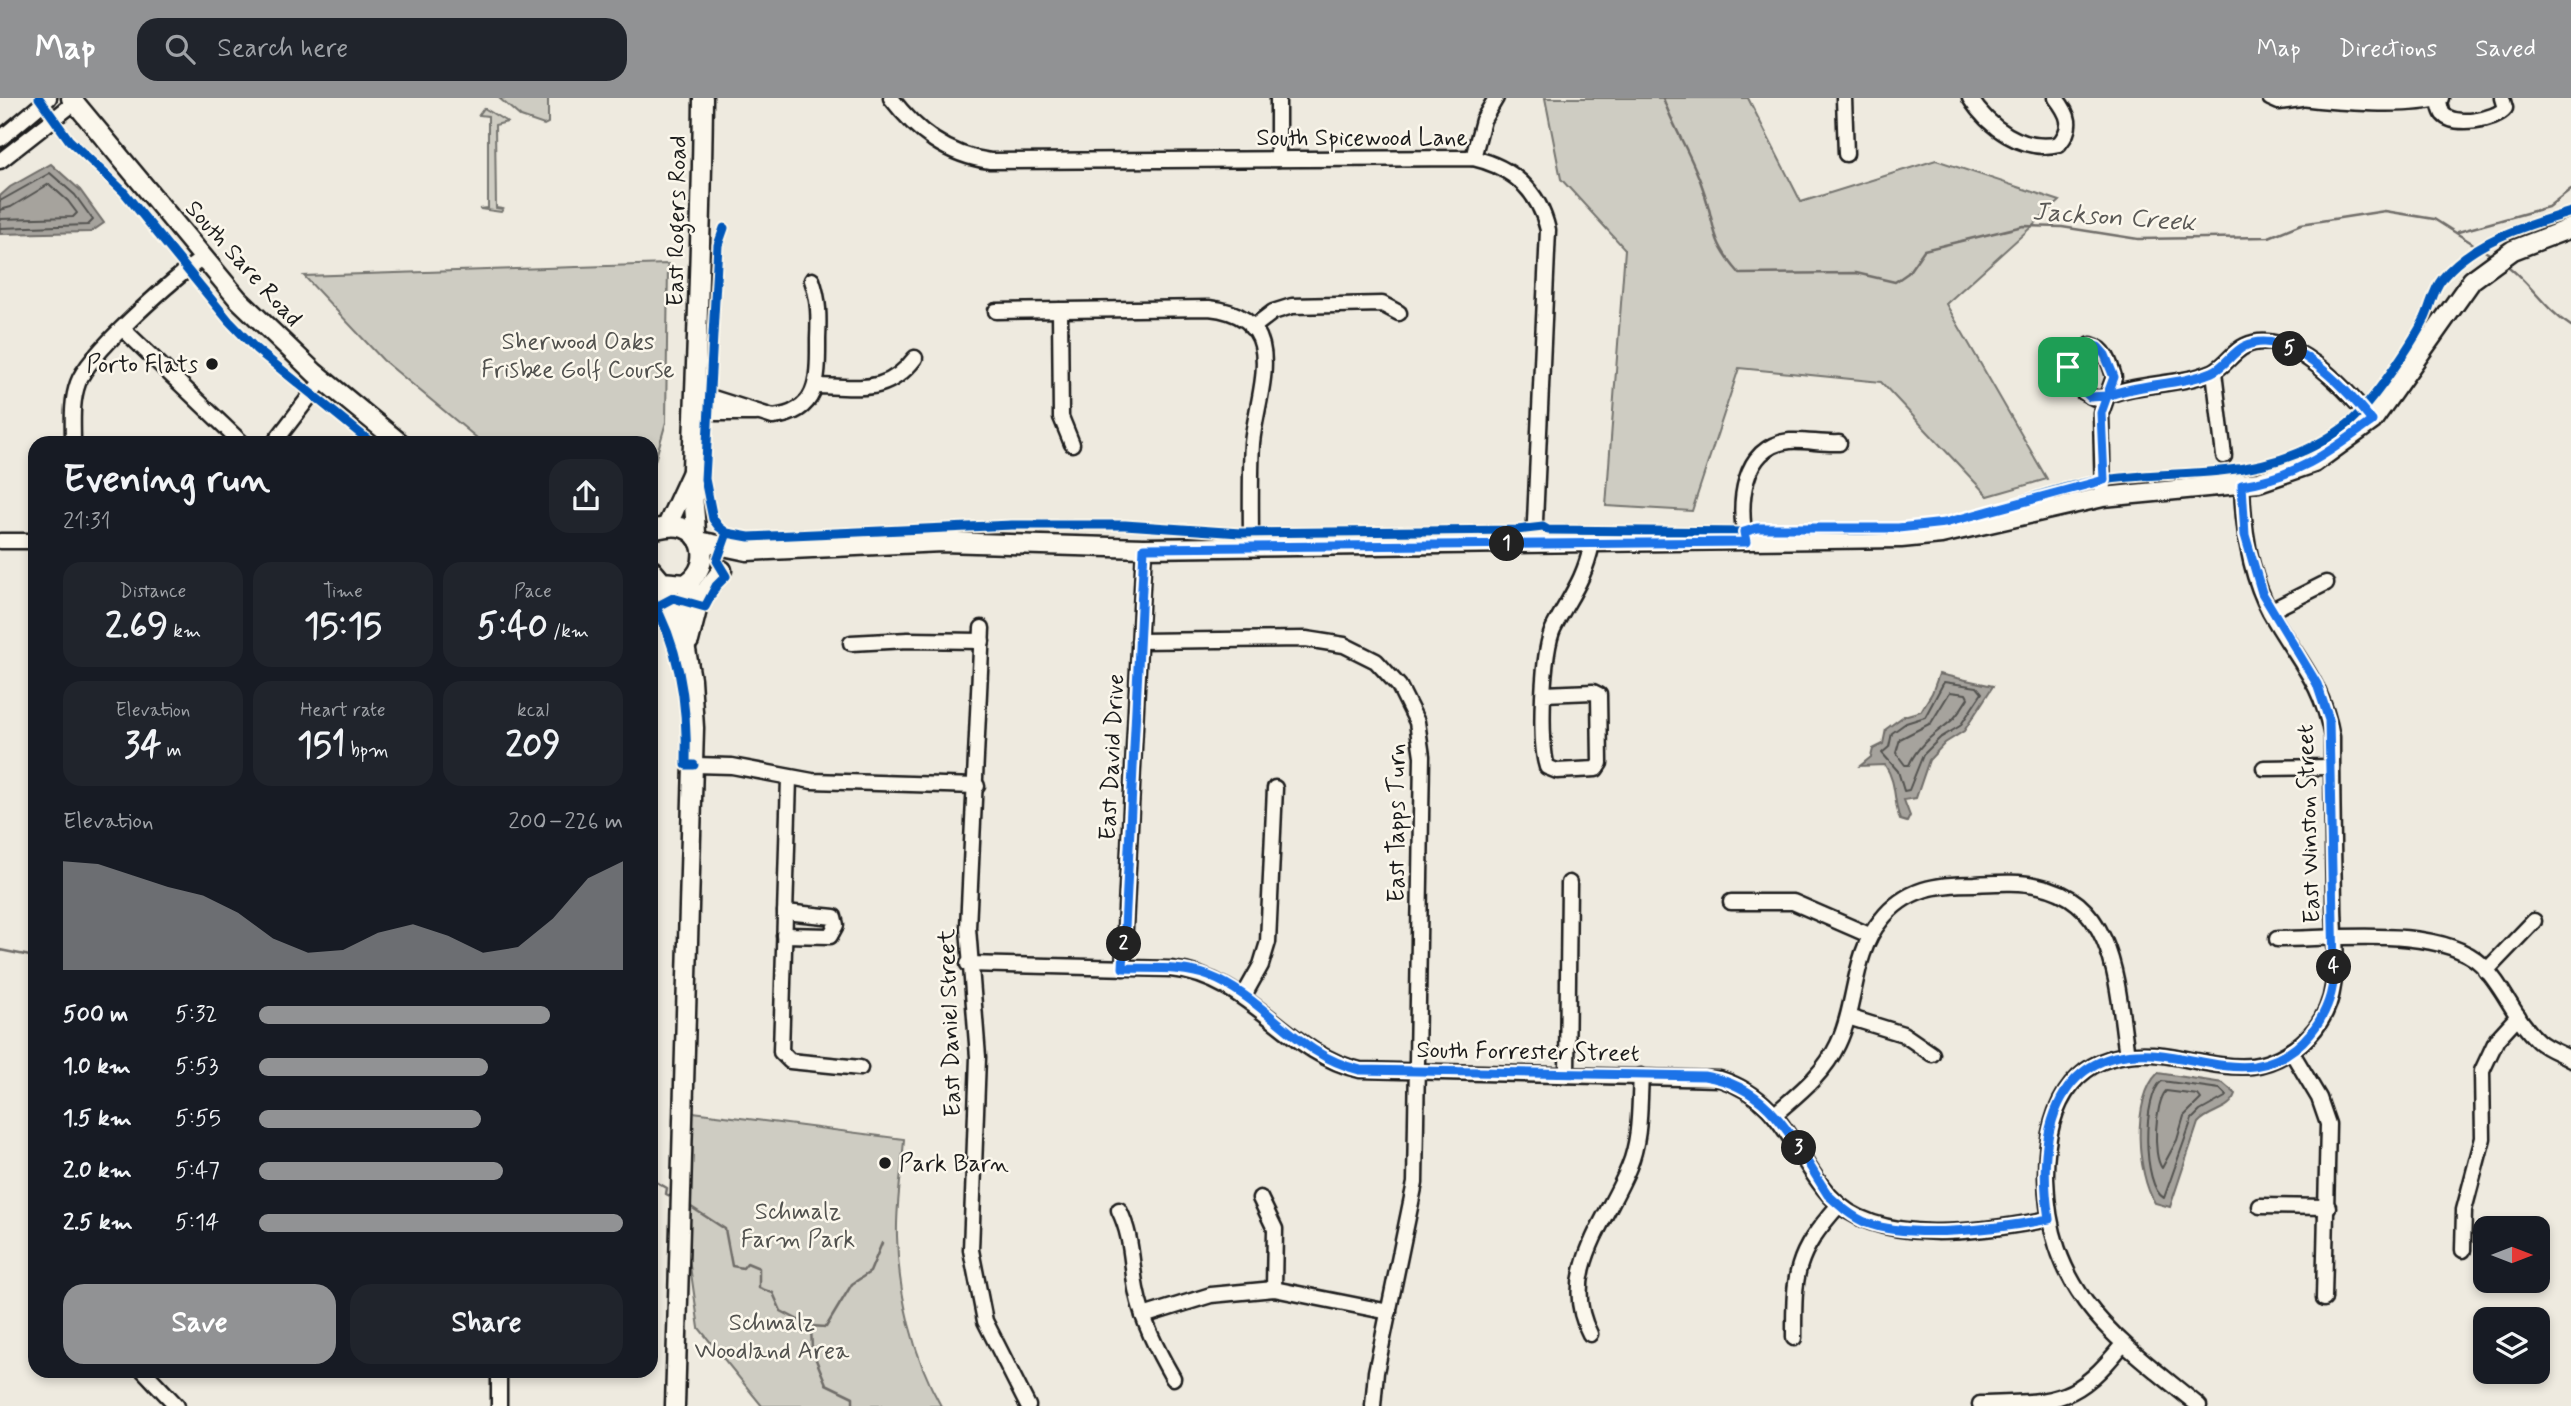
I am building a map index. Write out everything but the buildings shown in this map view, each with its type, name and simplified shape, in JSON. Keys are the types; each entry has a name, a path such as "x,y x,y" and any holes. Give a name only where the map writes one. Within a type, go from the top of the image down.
{"main road":[{"name":"East Rogers Road","path":"694,578 704,556 698,539 692,471 697,393 704,98"},
{"name":"South Sare Road","path":"67,101 229,304 264,339 391,436"},
{"name":"South Sare Road","path":"67,101 238,299 378,436"},
{"path":"660,528 682,528 698,539 740,550 954,542 1144,548 1746,542 1927,535 2104,497 2242,485 2276,478 2314,463 2372,421 2472,280 2513,250 2571,228"},
{"name":"East Rogers Road","path":"660,528 692,471"},
{"path":"697,507 709,533 740,550"},
{"path":"658,576 669,584 722,570 780,550"},
{"path":"674,1406 694,765 692,625 704,592 722,570"},
{"path":"691,679 681,614 694,578"},
{"path":"658,586 687,658"}],"street":[{"path":"0,139 50,98"},
{"name":"South Spicewood Lane","path":"891,98 925,135 947,149 979,159 1473,158 1497,164 1524,183 1541,209 1548,230 1534,544"},
{"path":"1278,98 1278,159"},
{"path":"1473,158 1483,120 1496,98"},
{"path":"1844,98 1846,154"},
{"path":"1970,98 1981,117 2002,133 2049,146 2059,144 2069,126 2068,113 2056,98"},
{"path":"2270,98 2279,102 2301,98 2404,103 2439,98 2442,113 2451,120 2496,118 2505,108 2502,98"},
{"path":"0,162 67,101"},
{"path":"73,436 74,399 78,383 93,358 195,263"},
{"path":"697,393 773,417 794,412 807,402 815,386 819,300 812,280"},
{"path":"1252,328 1273,312 1292,306 1382,304 1399,313"},
{"path":"996,310 1209,308 1234,315 1252,328 1264,349 1266,370 1253,439 1251,547"},
{"path":"1060,310 1061,417 1072,444"},
{"path":"123,329 235,436"},
{"path":"2104,497 2101,413 2107,396 2123,389 2154,387 2214,372 2244,346 2269,343 2292,350 2320,366 2372,421"},
{"path":"815,386 888,383 901,376 915,358"},
{"path":"2214,372 2224,456"},
{"path":"279,436 321,382"},
{"path":"696,414 741,416 756,413"},
{"path":"1746,542 1743,491 1754,462 1779,444 1791,441 1839,443"},
{"name":"East Winston Street","path":"2199,1406 2099,1321 2076,1288 2057,1248 2049,1219 2046,1147 2055,1108 2067,1089 2087,1070 2127,1055 2162,1055 2239,1067 2265,1063 2291,1051 2315,1028 2328,1006 2334,984 2332,737 2322,695 2270,611 2250,557 2242,485"},
{"path":"0,541 28,541"},
{"path":"1544,694 1593,692 1599,695 1600,763 1596,769 1557,771 1547,767 1543,756 1544,694 1548,640 1585,573 1592,544"},
{"name":"East David Drive","path":"1123,968 1144,548"},
{"path":"2270,611 2326,583"},
{"name":"East Daniel Street","path":"851,643 982,635 968,964 978,1058 971,1225 974,1275 985,1321 1027,1406"},
{"name":"East Tapps Turn","path":"1139,640 1329,641 1376,661 1408,700 1420,737 1422,756 1415,1183 1376,1372 1373,1406"},
{"path":"694,765 732,766 789,778 977,786"},
{"path":"2264,768 2332,767"},
{"path":"789,778 781,1044 785,1058 790,1061 860,1068"},
{"path":"1243,997 1261,965 1268,942 1275,788"},
{"path":"1567,1074 1569,883"},
{"path":"1775,1114 1825,1067 1839,1044 1869,935 1897,903 1925,888 1946,884 2014,883 2060,892 2084,909 2105,938 2127,1055"},
{"path":"1731,902 1793,902 1869,935"},
{"path":"784,936 830,936 836,925 834,917 827,914 785,912"},
{"path":"2486,971 2534,921"},
{"path":"2277,939 2440,941 2468,954 2486,971 2540,1043 2571,1059"},
{"name":"South Forrester Street","path":"968,964 1200,973 1225,984 1329,1061 1360,1070 1720,1079 1755,1094 1775,1114 1828,1195 1866,1222 1892,1228 1987,1230 2049,1219"},
{"path":"1848,1017 1903,1034 1932,1054"},
{"path":"2463,1250 2464,1210 2483,1138 2482,1071 2497,1039 2518,1017"},
{"path":"2291,1051 2326,1115 2328,1207 2325,1300"},
{"path":"1590,1334 1579,1309 1584,1257 1633,1153 1639,1125 1640,1076"},
{"path":"1260,1198 1272,1221 1276,1238 1274,1289"},
{"path":"1794,1338 1795,1281 1801,1256 1812,1235 1839,1205"},
{"path":"2260,1206 2328,1207"},
{"path":"1119,1210 1130,1232 1136,1291 1143,1316 1154,1345 1173,1378"},
{"path":"1143,1316 1211,1295 1274,1289 1389,1312"},
{"path":"1980,1404 2039,1402 2074,1392 2095,1377 2123,1344"},
{"path":"151,1378 177,1406"},
{"path":"499,1378 499,1406"}],"green space":[{"path":"499,98 548,98 548,123 544,125 521,117"},
{"path":"1545,98 1748,98 1801,202 1936,160 2060,201 1946,304 2047,479 1988,496 1881,382 1739,368 1692,511 1606,506 1625,249 1561,179"},
{"path":"484,108 507,122 495,125 496,208 503,209 501,212 480,209 488,208 488,116 479,115"},
{"name":"Sherwood Oaks Frisbee Golf Course","path":"668,264 666,422 658,450 658,436 475,436 383,360 304,276"},
{"name":"Schmalz Farm Park","path":"693,1112 904,1139 897,1224 900,1279 909,1324 922,1367 941,1406 762,1406 699,1328 682,1211 689,1207"}],"water":[{"path":"51,164 80,190 104,223 91,232 0,234 0,196 10,187"},
{"path":"1939,674 1993,686 1964,731 1945,743 1929,760 1916,798 1904,800 1910,816 1907,822 1900,820 1891,778 1885,765 1860,766 1871,757 1873,749 1883,744 1886,729 1904,716 1921,711"},
{"path":"2158,1073 2223,1083 2236,1094 2229,1104 2198,1123 2170,1207 2155,1203 2144,1174 2141,1156 2140,1118 2149,1085"}],"waterway":[{"name":"Jackson Creek","path":"1663,98 1698,175 1718,241 1740,274 1856,273 1895,282 1908,273 1924,250 2023,226 2062,227 2138,239 2269,237 2301,224 2385,211 2434,219 2494,257"},
{"path":"2458,232 2548,207 2571,189"},
{"name":"Jackson Creek","path":"2505,264 2553,312 2571,326"},
{"path":"0,950 28,956"},
{"path":"658,1183 667,1188 666,1194 672,1197"},
{"path":"688,1205 725,1229 732,1266 743,1268 747,1263 759,1268 759,1288 773,1293 781,1311 810,1326"},
{"path":"853,1406 853,1397 826,1384 812,1350 811,1326 826,1327 852,1284 870,1272 882,1243"}],"cycle path":[{"path":"39,98 69,140 123,191 229,321 256,349 363,436"},
{"path":"724,228 718,245 705,479 713,519 727,533 749,537 1012,525 1125,525 1240,533 1517,530 1543,527 1548,530 1744,532 1757,528 1852,530 1924,526 1965,518 2090,482 2124,477 2224,471 2287,457 2318,444 2348,424 2367,404 2411,343 2425,318 2439,283 2454,266 2501,236 2571,212"},
{"path":"658,606 673,598 705,607 716,586 726,576 717,561 727,533"},
{"path":"658,611 669,637 680,679 686,765 694,765"}],"place":[{"name":"Porto Flats","path":"212,364"},
{"name":"Park Barn","path":"885,1163"}],"route":[{"path":"2068,367 2070,359 2082,348 2091,345 2098,347 2111,366 2114,377 2107,396 2123,389 2154,387 2214,372 2244,346 2269,343 2292,350 2320,366 2372,421 2314,463 2276,478 2242,485 2245,535 2255,576 2270,611 2317,684 2332,737 2334,984 2328,1006 2308,1037 2291,1051 2265,1063 2239,1067 2139,1054 2109,1060 2087,1070 2067,1089 2050,1122 2046,1147 2049,1219 1987,1230 1880,1227 1852,1215 1828,1195 1799,1148 1766,1103 1755,1094 1732,1083 1704,1076 1360,1070 1329,1061 1312,1052 1243,997 1211,977 1171,969 1123,968 1144,548 1746,542 1744,532 1757,528 1898,528 1945,523 2104,480 2101,413 2107,396 2097,399 2083,392 2068,367"}],"park label":[{"name":"Schmalz Woodland Area","path":"772,1336"}]}
